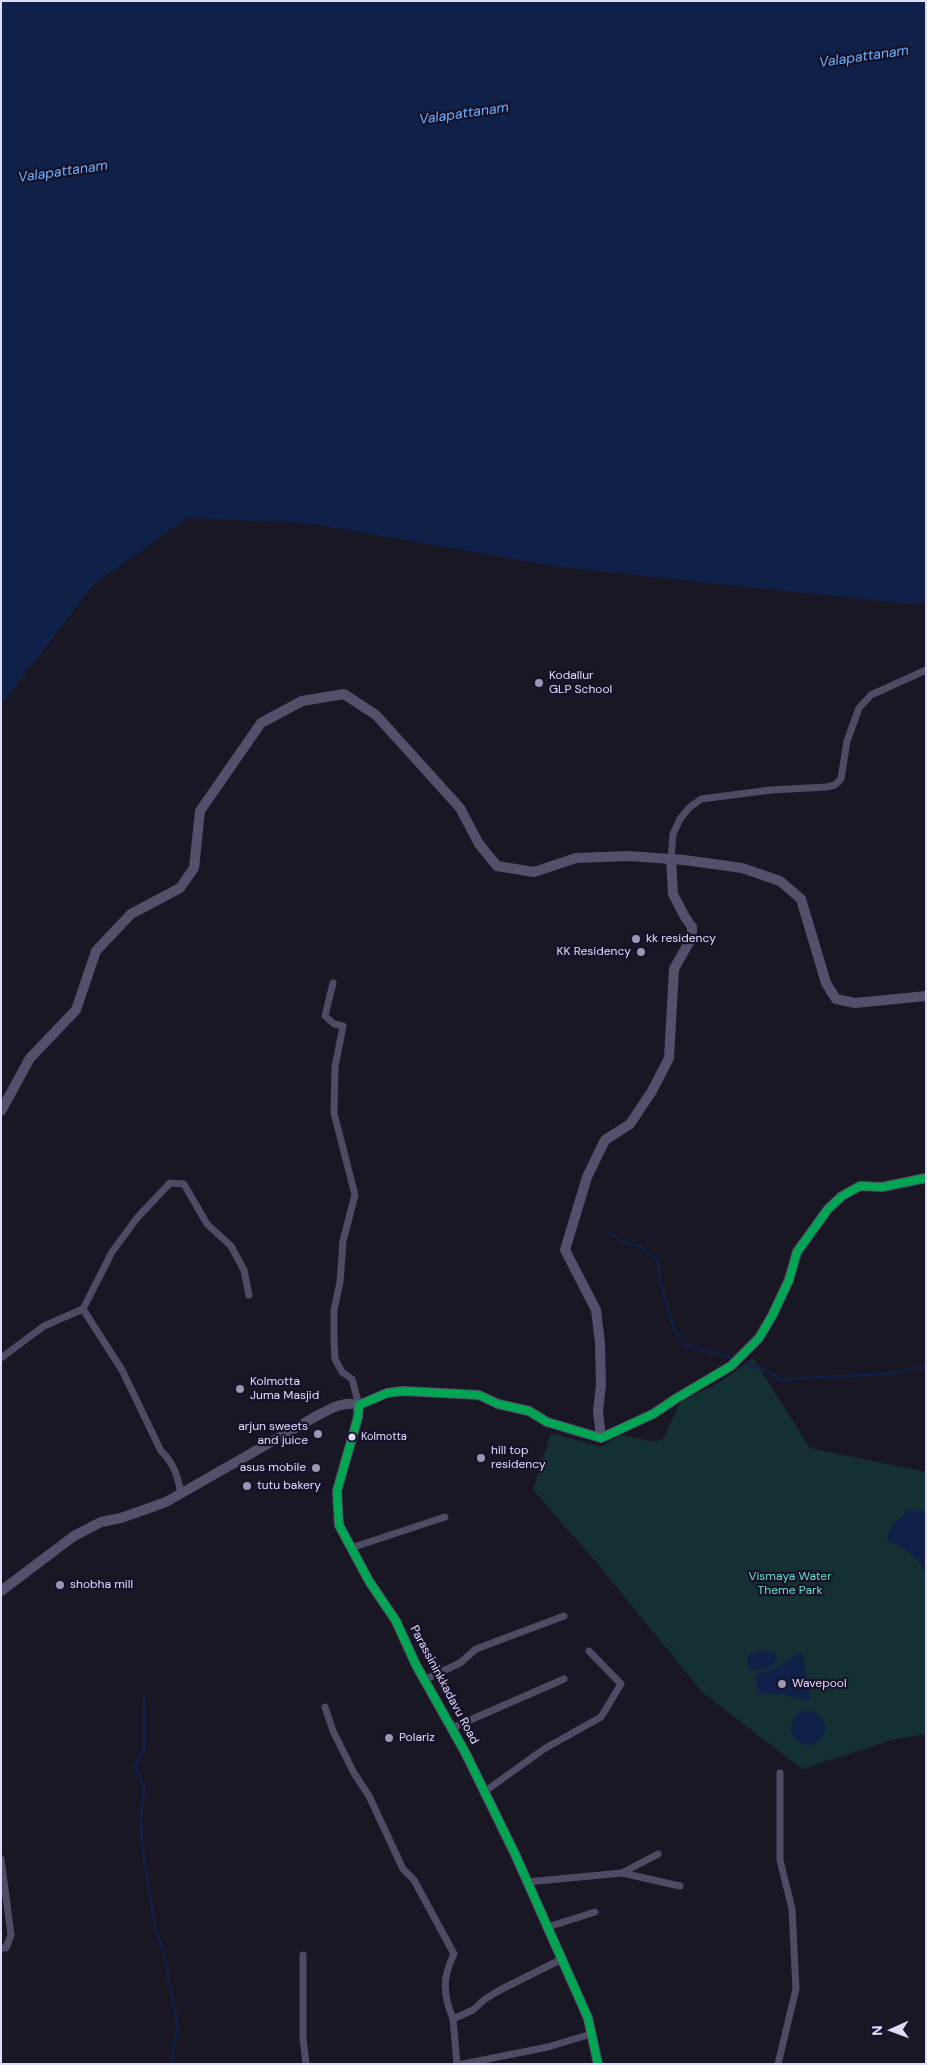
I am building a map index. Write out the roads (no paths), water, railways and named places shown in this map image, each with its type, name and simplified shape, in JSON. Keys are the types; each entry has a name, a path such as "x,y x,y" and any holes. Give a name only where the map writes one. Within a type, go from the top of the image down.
{"street":[{"path":"601,1438 598,1411 601,1385 600,1343 596,1310 565,1250 587,1177 605,1140 630,1124 652,1091 669,1058 674,969 692,937 692,927 673,894 671,859 673,834 680,819 689,808 701,799 752,792 835,785 840,779 847,742 859,708 870,695 926,670"},
{"path":"1,1111 30,1058 76,1010 96,951 131,914 180,888 194,868 200,811 261,723 302,701 344,694 376,714 460,808 479,844 497,866 534,872 576,858 630,856 742,868 780,881 801,899 826,983 836,999 855,1003 926,996"},
{"path":"333,983 325,1016 334,1024 343,1026 335,1067 334,1114 355,1195 343,1241 340,1282 334,1310 335,1359 342,1372 352,1379 359,1405"},
{"path":"1,1591 74,1536 101,1522 121,1518 166,1502 313,1418 349,1402 359,1405 387,1393 403,1391 479,1395 498,1404 528,1411 547,1422 601,1438 653,1414 732,1366 759,1338 789,1280 797,1252 828,1209 842,1196 860,1186 882,1187 926,1178"},
{"path":"1,1358 44,1326 83,1309 112,1252 137,1218 170,1183 184,1184 207,1224 231,1246 244,1270 249,1295"},
{"path":"83,1309 122,1370 162,1451 171,1461 179,1481 181,1494"},
{"name":"Parassininkkadavu Road","path":"359,1405 358,1417 337,1491 339,1525 350,1548 396,1621 424,1680 452,1728 484,1792 548,1927 588,2018 598,2064"},
{"path":"350,1548 445,1518"},
{"path":"424,1680 460,1664 476,1650 564,1616"},
{"path":"484,1792 544,1750 601,1717 621,1684 590,1651"},
{"path":"452,1728 564,1680"},
{"path":"325,1707 332,1730 354,1773 369,1796 404,1869 414,1880 454,1954 446,1969 444,1988 453,2019 457,2064"},
{"path":"778,2064 796,1990 792,1910 780,1860 780,1773"},
{"path":"622,1873 658,1854"},
{"path":"1,1859 11,1935 6,1948 1,1948"},
{"path":"527,1882 622,1873 680,1886"},
{"path":"548,1927 595,1912"},
{"path":"303,1955 303,2038 306,2064"},
{"path":"453,2019 473,2010 485,1999 502,1989 562,1959"},
{"path":"463,2064 548,2047 591,2034"}],"water":[{"name":"Valapattanam","path":"1,1 926,1 926,602 909,604 559,567 308,523 188,518 95,583 1,705"},
{"path":"910,1509 926,1512 926,1574 919,1562 910,1553 887,1540 892,1525"},
{"path":"760,1650 775,1652 777,1660 765,1669 749,1669 747,1658 750,1654"},
{"name":"Wavepool","path":"800,1653 803,1655 810,1699 807,1701 787,1695 758,1693 755,1675 781,1666"},
{"path":"808,1711 820,1716 825,1728 820,1740 808,1745 796,1740 791,1728 796,1716"}],"waterway":[{"path":"608,1232 626,1243 640,1246 658,1261 660,1281 674,1329 686,1345 731,1358"},
{"path":"748,1364 773,1374 779,1380 892,1373 926,1367"},
{"path":"144,1699 144,1749 135,1765 144,1789 141,1819 142,1845 155,1926 163,1950 178,2026 173,2050 173,2064"}],"place":[{"name":"Kodallur GLP School","path":"539,683"},
{"name":"kk residency","path":"636,939"},
{"name":"KK Residency","path":"641,952"},
{"name":"Kolmotta Juma Masjid","path":"240,1389"},
{"name":"arjun sweets and juice","path":"318,1434"},
{"name":"Kolmotta","path":"352,1437"},
{"name":"hill top residency","path":"481,1458"},
{"name":"asus mobile","path":"316,1468"},
{"name":"tutu bakery","path":"247,1486"},
{"name":"shobha mill","path":"60,1585"},
{"name":"Wavepool","path":"782,1684"},
{"name":"Polariz","path":"389,1738"}],"park label":[{"name":"Vismaya Water Theme Park","path":"790,1584"}]}
